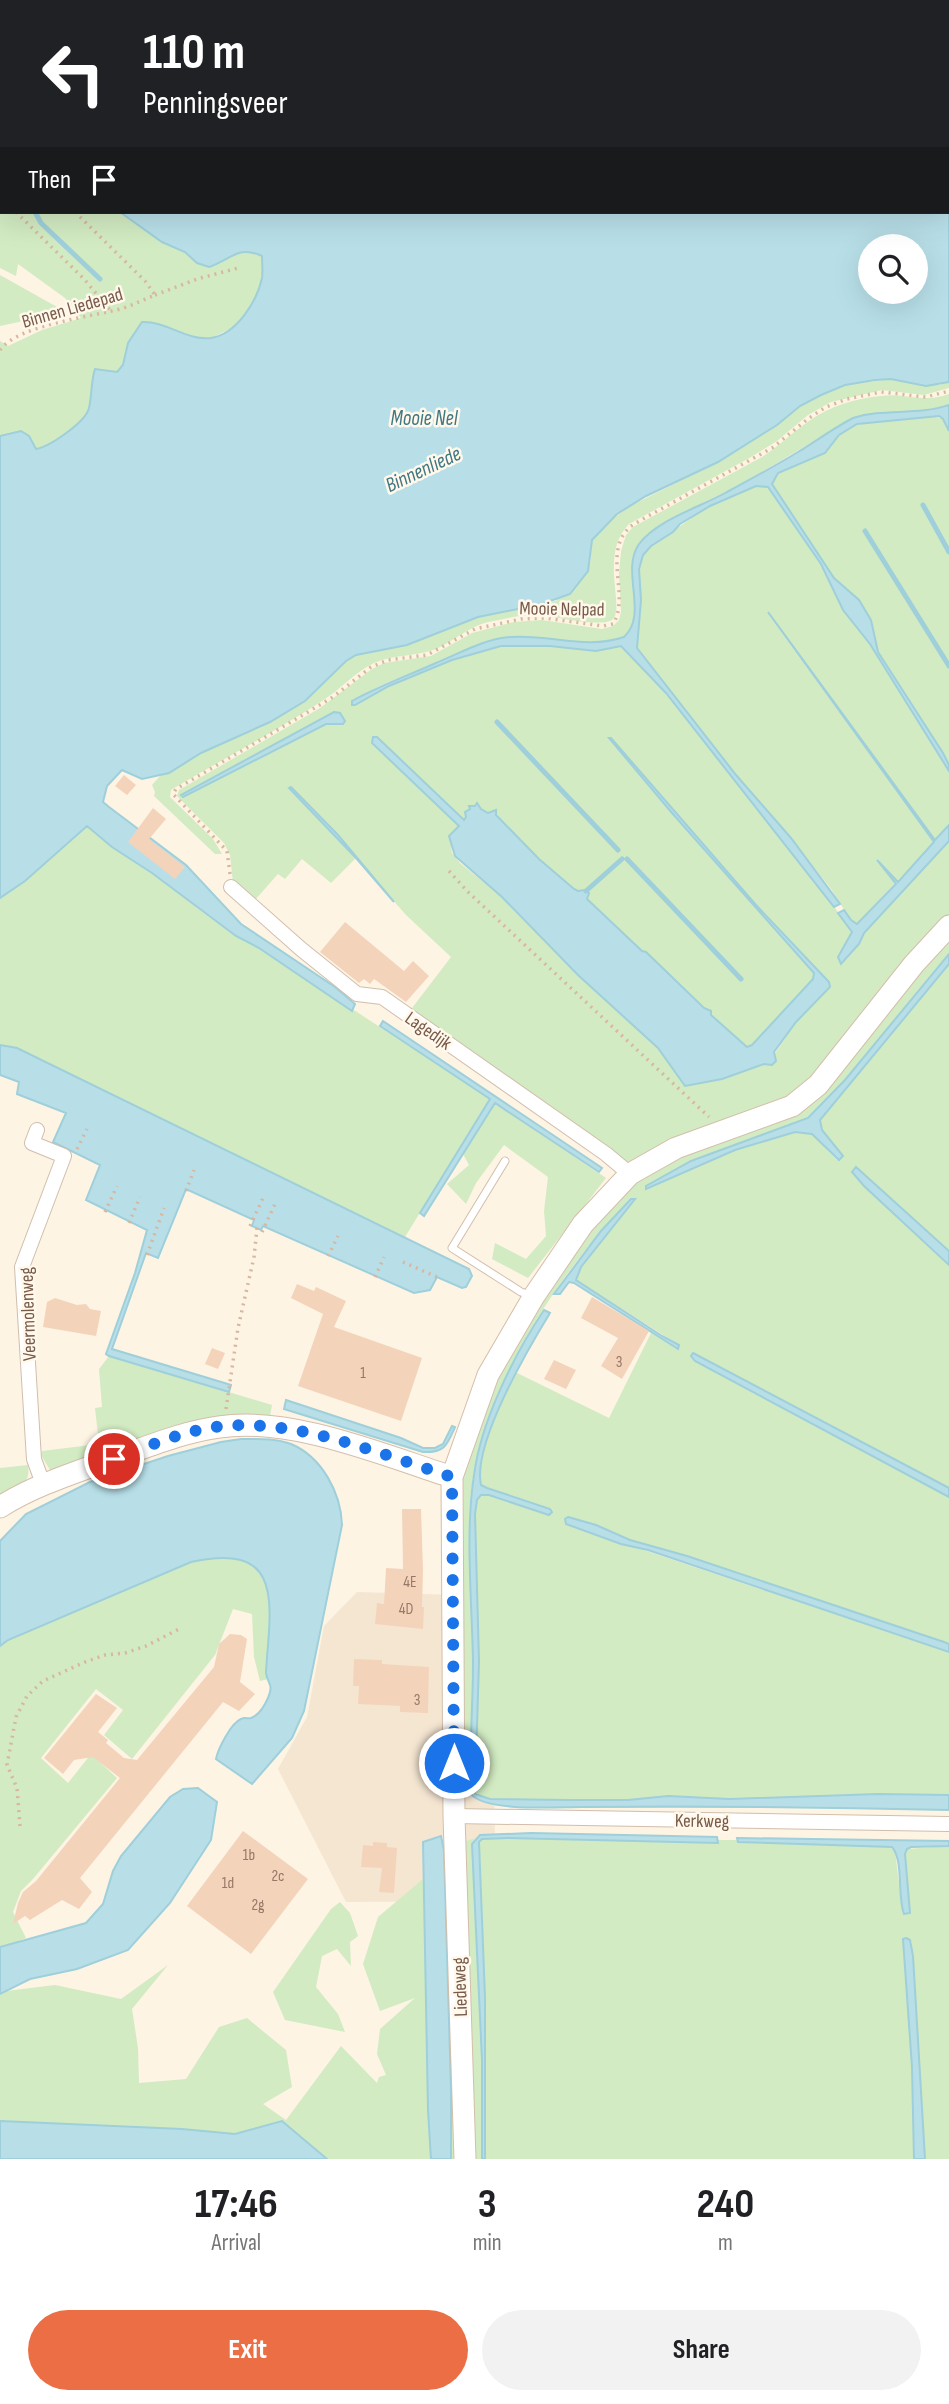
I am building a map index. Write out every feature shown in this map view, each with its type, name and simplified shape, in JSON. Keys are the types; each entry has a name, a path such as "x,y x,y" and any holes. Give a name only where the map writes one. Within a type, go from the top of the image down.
{"street":[{"name":"Lagedijk","path":"231,887 357,995 382,997 606,1154 630,1174"},
{"path":"0,1507 43,1484 186,1433 247,1425 300,1430 452,1477 488,1375 534,1296 583,1224 630,1174 676,1148 792,1107 818,1085 914,964 949,926"},
{"name":"Veermolenweg","path":"37,1130 32,1143 64,1156 22,1268 34,1459 43,1484"},
{"name":"Liedeweg","path":"452,1477 454,1816 465,2159"},
{"name":"Kerkweg","path":"454,1816 949,1824"}],"lane":[{"path":"505,1161 452,1248 521,1292 534,1296"}],"path":[{"path":"18,214 84,279 110,310"},
{"name":"Binnen Liedepad","path":"77,214 145,281 155,295"},
{"name":"Binnen Liedepad","path":"0,350 2,343 38,329 124,308 197,279 239,268"},
{"name":"Mooie Nelpad","path":"231,887 227,851 173,794 176,789 333,697 371,667 388,660 427,655 475,629 521,619 545,618 603,626 613,624 619,614 617,552 626,531 640,520 772,448 808,418 826,407 847,399 881,392 926,397 949,391"},
{"path":"449,871 467,891 724,1131"},
{"path":"75,1153 87,1129"},
{"path":"186,1191 194,1170"},
{"path":"105,1212 117,1186"},
{"path":"129,1223 140,1197"},
{"path":"250,1226 263,1198"},
{"path":"262,1233 275,1204"},
{"path":"147,1255 164,1208"},
{"path":"227,1396 254,1257 257,1228"},
{"path":"328,1256 338,1236"},
{"path":"375,1277 384,1257"},
{"path":"403,1262 437,1277"},
{"path":"20,1826 17,1788 8,1765 16,1717 27,1696 43,1681 85,1662 146,1646 181,1628"}],"shaded area":[{"path":"357,1592 491,1596 496,1901 346,1902 278,1769 307,1717 324,1626"}],"green space":[{"path":"0,214 127,214 260,255 262,253 265,295 234,327 211,338 141,357 93,418 40,453 32,442 0,437 0,341 8,346 42,330 81,318 65,298 18,264 16,276 0,268"},
{"path":"0,275 66,312 0,326"},
{"path":"891,379 939,385 949,382 949,388 924,395 882,390 831,402 808,415 777,441 751,457 629,524 620,536 616,550 616,613 613,619 599,623 535,615 512,617 481,624 428,652 381,660 360,671 329,697 171,790 170,797 213,839 222,854 215,854 154,796 152,785 160,776 201,753 270,722 305,701 346,661 356,655 407,645 478,617 556,601 590,564 592,540 626,508 718,462 777,425 800,406 821,395 845,385"},
{"path":"949,394 949,405 853,418 726,493 679,516 633,565 635,613 624,637 596,642 525,637 491,641 381,685 352,702 355,705 389,686 452,660 501,646 550,646 596,651 621,646 666,693 826,895 852,932 838,957 847,959 864,933 949,841 949,915 815,1075 786,1098 629,1165 409,1012 451,957 406,915 356,858 331,883 302,859 285,879 278,874 253,902 233,883 230,855 224,843 177,796 179,790 320,708 384,663 431,656 472,633 514,622 542,620 602,629 613,626 619,620 621,612 621,551 626,535 633,527 762,457 809,421 834,407 880,396 939,397","holes":["333,712 340,713 343,725 328,723 182,797","377,737 465,821 470,809 477,804 485,812 491,813 495,810 496,815 539,859 578,892 585,890 589,893 587,899 739,1042 747,1047 752,1045 813,979 814,973 650,788 611,738 756,905 829,982 830,987 796,1022 774,1055 722,1079 685,1086 658,1048 578,975 502,897 460,863 452,853 450,838 459,826 372,743"]},
{"path":"932,416 943,419 949,431 949,765 878,652 869,616 859,600 834,578 772,484 778,473 825,452 839,435 857,424"},
{"path":"765,485 821,564 843,610 870,644 949,771 949,825 935,840 768,614 934,842 857,924 850,919 831,889 791,838 736,775 637,648 641,599 639,566 645,553 716,503 742,490"},
{"path":"87,826 230,932 259,948 490,1099 405,1237 17,1048 0,1045 0,898"},
{"path":"949,938 949,954 845,1080 808,1118 691,1161 646,1189 735,1150 795,1132 812,1134 837,1160 843,1156 822,1130 820,1120 949,964 949,1251 857,1168 872,1192 949,1265 949,1488 699,1356 691,1356 789,1412 949,1497 949,1644 687,1556 630,1540 596,1525 568,1517 566,1524 949,1652 949,1795 568,1800 490,1799 475,1794 477,1500 480,1495 489,1495 549,1515 552,1512 550,1509 480,1485 486,1444 515,1372 609,1418 651,1333 677,1349 679,1345 576,1280 581,1267 634,1200 631,1199 579,1258 534,1324 497,1396 474,1471 469,1548 472,1646 471,1794 461,1786 463,1470 497,1377 581,1236 633,1182 660,1164 781,1119"},
{"path":"495,1103 606,1178 528,1278 492,1259 495,1243 526,1259 546,1236 544,1211 548,1177 504,1145 476,1183 466,1204 447,1184 469,1165 463,1154"},
{"path":"109,1356 272,1405 270,1416 233,1416 50,1470 41,1455 42,1451 99,1444 95,1408 102,1407 99,1369"},
{"path":"28,1465 27,1478 22,1486 0,1497 0,1468"},
{"path":"234,1557 250,1564 260,1574 270,1599 266,1671 268,1679 260,1681 254,1657 252,1614 233,1609 215,1655 132,1759 104,1735 123,1710 96,1689 41,1758 68,1783 91,1754 117,1778 21,1891 13,1912 26,1938 0,1947 0,1646 8,1640 191,1562"},
{"path":"475,1838 472,1844 482,2060 482,2159 472,2159 463,1842"},
{"path":"482,1839 718,1842 737,1840 888,1846 895,1851 899,1883 910,1913 905,1854 907,1849 949,1846 949,2159 924,2157 913,1956 911,1941 905,1938 914,2159 485,2159 486,2071 478,1846"},
{"path":"423,1879 431,2159 327,2159 282,2121 235,2134 0,2121 0,1994 55,1985 121,1999 168,1965 132,2009 138,2048 139,2083 186,2079 219,2027 247,2018 286,2050 292,2087 263,2104 286,2120 341,2046 377,2083 379,2077 386,2075 377,2054 380,2029 415,1998 380,2011 363,1964 378,1917"},
{"path":"445,1892 450,1893 456,2159 449,2159"},
{"path":"340,1902 350,1913 358,1936 350,1942 351,1966 337,1949 322,1956 316,1987 338,2014 345,2032 285,2020 273,1992 331,1909"}],"water":[{"name":"Mooie Nel","path":"123,214 949,214 949,382 926,386 891,379 875,380 845,385 821,395 800,406 777,425 718,462 646,496 617,514 592,540 588,571 570,594 542,604 478,617 407,645 356,655 346,661 305,701 270,722 201,753 169,773 142,779 122,770 107,786 103,802 186,865 241,924 335,987 355,1004 352,1011 259,948 236,936 87,826 25,881 0,898 0,436 21,431 29,436 36,449 58,439 74,427 89,408 95,369 117,372 123,365 128,343 142,322 160,324 202,338 220,335 237,323 256,297 262,278 262,256 247,252 235,254 209,267 197,263 185,252 162,242"},
{"path":"949,405 949,431 939,416 857,424 839,435 825,453 778,473 772,484 834,578 859,600 871,620 878,652 943,753 949,771 870,644 843,610 821,564 768,487 756,486 710,506 680,524 673,532 651,546 643,555 639,569 641,600 637,648 736,775 791,838 840,904 834,907 666,693 621,646 596,651 550,646 501,646 452,660 389,686 352,705 352,701 372,691 491,640 525,637 596,642 624,637 631,628 634,617 634,555 639,544 657,527 717,498 853,418"},
{"path":"768,612 935,840 949,825 949,841 864,933 859,944 841,964 838,957 852,932 838,913 844,910 857,924 896,884 877,860 898,882 934,842"},
{"path":"334,712 340,713 345,721 343,724 326,724 183,797 181,795"},
{"path":"373,737 377,737 464,820 469,806 475,806 477,803 488,813 496,810 496,815 539,859 574,889 589,893 587,899 642,951 704,1008 711,1011 711,1015 747,1047 752,1045 813,979 814,973 672,813 611,738 756,905 829,982 830,987 796,1022 774,1052 776,1061 772,1065 764,1064 722,1079 685,1086 658,1048 578,975 502,897 455,856 449,836 459,826 372,743"},
{"path":"291,787 338,835 394,902 289,788"},
{"path":"949,954 949,964 820,1120 822,1130 843,1156 839,1160 812,1134 795,1132 735,1150 646,1189 646,1186 691,1161 808,1118 845,1080"},
{"path":"383,1021 602,1168 599,1172 495,1103 424,1216 420,1213 490,1099 380,1026"},
{"path":"0,1045 17,1048 469,1269 472,1276 466,1287 462,1288 437,1277 430,1290 414,1293 263,1226 261,1230 252,1226 254,1220 186,1189 158,1258 146,1253 112,1349 231,1385 229,1392 109,1356 106,1354 135,1273 147,1230 86,1200 100,1165 53,1142 66,1113 17,1094 19,1082 0,1075"},
{"path":"856,1167 949,1251 949,1265 864,1186 852,1172"},
{"path":"631,1199 635,1199 581,1267 576,1280 679,1345 678,1349 574,1283 569,1282 560,1294 554,1294 601,1231"},
{"path":"544,1310 550,1313 504,1397 493,1422 480,1467 481,1485 552,1512 549,1515 489,1495 481,1495 477,1500 475,1514 479,1661 475,1794 490,1799 568,1800 628,1800 668,1796 729,1799 878,1794 949,1795 949,1810 522,1807 491,1804 471,1794 473,1661 469,1544 474,1475 484,1433 500,1389"},
{"path":"693,1353 949,1488 949,1497 695,1361 691,1356"},
{"path":"286,1400 401,1438 423,1448 435,1448 443,1444 452,1426 455,1427 444,1447 423,1452 284,1409"},
{"path":"241,1439 285,1442 312,1458 334,1489 342,1525 304,1711 292,1738 252,1784 216,1759 229,1731 237,1721 257,1715 270,1690 266,1673 270,1612 268,1593 263,1578 254,1567 240,1560 219,1558 191,1562 8,1640 0,1646 0,1541 26,1514 90,1482 168,1456"},
{"path":"568,1517 596,1525 630,1540 687,1556 944,1642 949,1644 949,1652 648,1550 621,1544 566,1524 565,1519"},
{"path":"198,1788 217,1802 211,1840 170,1903 128,1950 77,1969 30,1979 0,1994 0,1947 86,1923 103,1904 113,1871 121,1856 170,1797 183,1789"},
{"path":"531,1833 717,1837 718,1843 508,1838 482,1839 479,1842 485,1998 485,2159 482,2159 482,2060 472,1844 480,1835"},
{"path":"441,1836 444,1851 451,2159 431,2159 423,1842"},
{"path":"737,1838 949,1841 949,1846 907,1849 905,1854 910,1913 904,1914 898,1861 892,1847 738,1842"},
{"path":"903,1939 910,1940 913,1956 925,2159 914,2159 912,2067"},
{"path":"0,2121 235,2134 282,2121 327,2159 0,2159"}],"building":[{"path":"124,775 136,785 127,795 115,786"},
{"path":"153,808 166,819 149,839 185,867 175,879 128,842"},
{"path":"345,922 404,971 413,961 429,976 406,1002 374,979 370,984 364,979 359,983 320,952"},
{"path":"297,1284 314,1291 316,1287 346,1301 334,1327 422,1358 401,1421 298,1386 323,1314 291,1298"},
{"path":"592,1297 649,1331 622,1379 601,1366 618,1338 581,1318"},
{"path":"55,1298 77,1305 86,1304 90,1309 101,1311 96,1336 43,1327 47,1302"},
{"path":"212,1348 225,1353 218,1369 205,1364"},
{"path":"554,1360 576,1370 566,1389 544,1379"},
{"path":"402,1509 421,1509 423,1629 375,1624 377,1603 384,1604 386,1568 403,1569"},
{"path":"230,1634 241,1635 247,1639 240,1682 255,1694 239,1711 223,1702 80,1878 92,1892 79,1909 62,1900 30,1920 25,1916 13,1924 23,1892 36,1881 120,1778 93,1757 74,1760 63,1774 44,1758 96,1694 117,1708 98,1732 108,1740 106,1743 124,1758 137,1760 214,1667 219,1644"},
{"path":"354,1659 429,1667 428,1713 400,1712 400,1706 358,1704 359,1686 353,1686"},
{"path":"243,1831 308,1879 251,1954 187,1906"},
{"path":"373,1842 387,1843 387,1847 397,1848 394,1893 379,1892 382,1868 361,1867 363,1845 373,1846"}],"waterway":[{"path":"36,214 41,223 100,279"},
{"path":"923,505 949,552"},
{"path":"865,531 949,666"},
{"path":"497,722 618,850"},
{"path":"586,891 622,859"},
{"path":"627,859 741,979"}],"route":[{"path":"114,1459 186,1433 247,1425 300,1430 452,1477 454,1763"}],"water label":[{"name":"Binnenliede","path":"423,469"}]}
